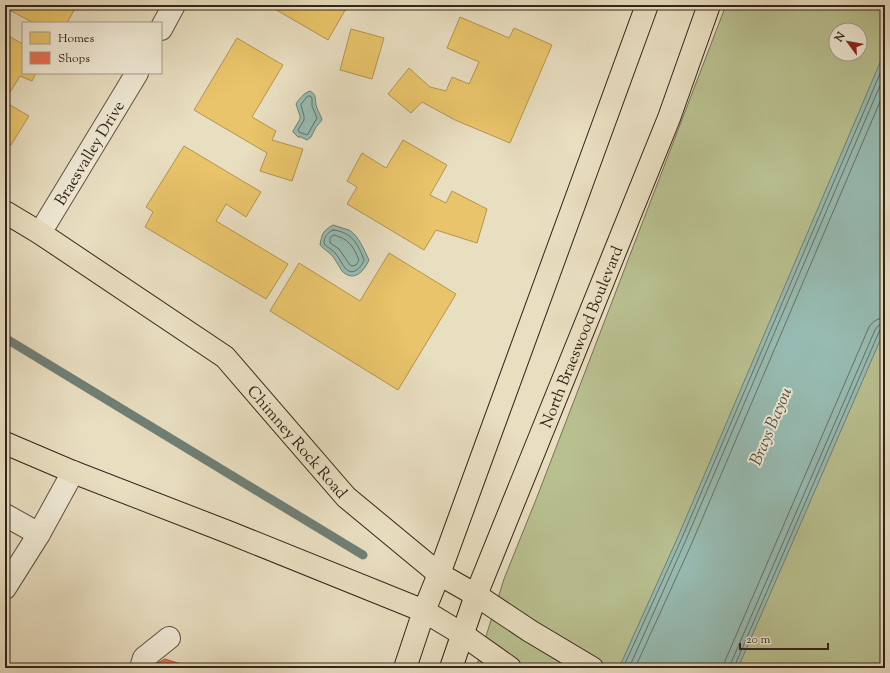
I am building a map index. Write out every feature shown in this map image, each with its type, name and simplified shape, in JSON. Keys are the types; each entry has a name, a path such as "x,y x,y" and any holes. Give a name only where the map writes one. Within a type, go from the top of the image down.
{"main road":[{"path":"405,668 424,611 439,574 647,5"},
{"name":"North Braeswood Boulevard","path":"451,668 476,594 669,118 709,5"},
{"name":"Chimney Rock Road","path":"5,212 40,233 225,357 346,497 439,574 476,594 530,631 592,668"},
{"path":"6,447 228,532 424,611 462,634 510,668"}],"street":[{"path":"162,27 174,5"},
{"name":"Braesvalley Drive","path":"40,233 136,74"},
{"path":"5,588 39,534 73,472"},
{"path":"5,515 39,534"},
{"path":"141,668 144,658 169,638"}],"green space":[{"path":"726,5 885,5 885,668 476,668 504,579"}],"water":[{"name":"Brays Bayou","path":"885,51 885,329 738,668 619,668 677,539"},
{"path":"310,91 315,96 316,105 322,120 316,127 311,137 307,140 298,137 293,131 300,119 296,104 302,96"},
{"path":"333,225 349,230 353,233 358,239 369,260 364,268 354,276 346,274 342,271 332,256 320,245 321,238 324,233"}],"building: Homes":[{"path":"14,5 77,5 68,22 32,22 11,11"},
{"path":"268,5 348,5 328,40"},
{"path":"460,17 509,38 514,28 552,45 510,143 455,120 422,102 411,113 388,94 409,68 430,87 446,91 452,77 469,84 479,62 447,48"},
{"path":"351,29 384,38 372,79 340,70"},
{"path":"5,34 22,43 22,74 36,74 32,81 20,76 5,98"},
{"path":"237,38 283,65 252,117 276,131 272,140 303,149 292,181 260,171 267,153 194,110"},
{"path":"5,102 29,116 11,145 5,141"},
{"path":"403,140 447,165 430,195 446,203 452,191 487,209 477,243 436,230 424,250 347,204 357,187 347,181 362,153 386,168"},
{"path":"184,146 261,192 246,217 226,204 216,221 288,264 266,299 145,227 153,212 146,207"},
{"path":"389,253 456,294 398,390 270,311 299,263 360,301"}],"building: Shops":[{"path":"165,659 194,668 148,668"}],"waterway":[{"path":"5,338 363,555"}]}
